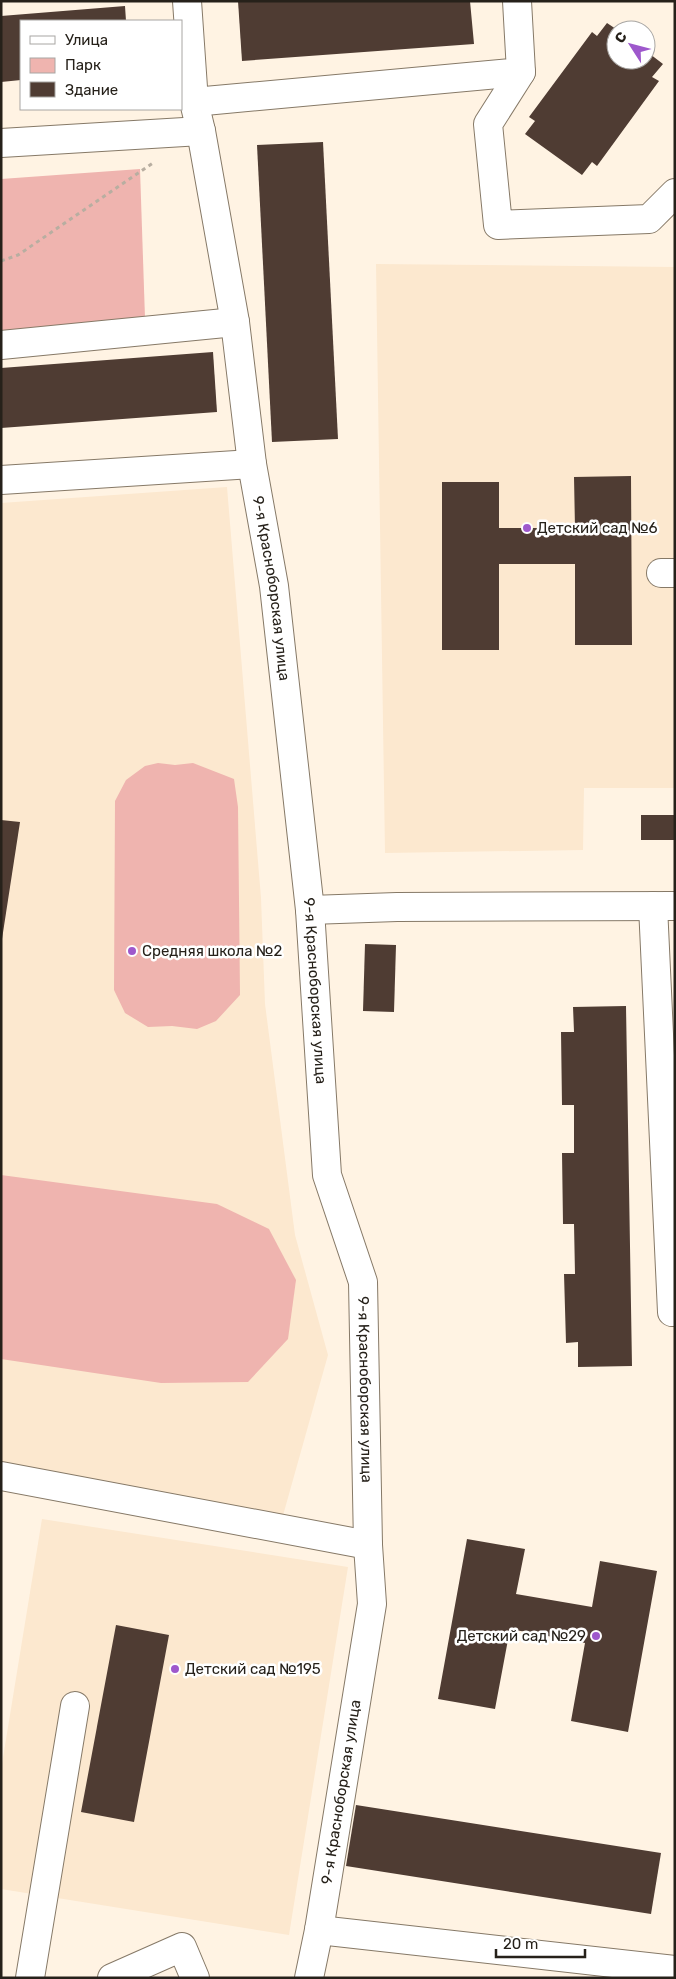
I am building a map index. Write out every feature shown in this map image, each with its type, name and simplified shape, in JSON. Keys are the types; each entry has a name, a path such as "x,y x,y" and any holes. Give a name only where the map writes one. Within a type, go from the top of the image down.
{"street":[{"name":"9-я Красноборская улица","path":"187,1 194,102 201,131 235,322 252,464 274,586 310,910 327,1175 363,1282 368,1545 372,1604 319,1930 309,1978"},
{"path":"517,1 521,72 488,124 498,225 649,219 675,194"},
{"path":"194,102 521,72"},
{"path":"1,143 201,131"},
{"path":"1,345 235,322"},
{"path":"1,480 252,464"},
{"path":"310,910 397,907 664,906 672,1312 675,1312"},
{"path":"1,1476 368,1545"},
{"path":"30,1978 75,1706"},
{"path":"319,1930 675,1970"},
{"path":"112,1978 182,1947 195,1978"}],"path":[{"path":"1,262 18,255 161,158"}],"shaded area":[{"name":"Детский сад №6","path":"376,264 675,267 675,788 584,788 583,850 385,853"},
{"name":"Средняя школа №2","path":"227,487 261,898 265,1004 295,1235 328,1355 282,1519 1,1471 1,503"},
{"name":"Детский сад №195","path":"42,1519 348,1567 289,1935 1,1889 1,1770"}],"green space":[{"path":"140,169 145,318 1,334 1,179"},
{"path":"158,763 175,765 193,763 234,779 238,807 240,995 216,1021 197,1029 172,1026 148,1027 125,1013 114,990 115,801 126,780 145,766"},
{"path":"1,1175 217,1204 269,1229 296,1280 288,1339 248,1382 161,1383 1,1359"}],"building":[{"path":"238,1 470,1 474,44 242,61"},
{"path":"125,6 126,20 20,20 20,80 1,82 1,16"},
{"path":"606,24 606,70 656,70 656,59 663,64 652,77 659,81 597,166 592,162 582,175 525,134 535,121 529,117 592,32 597,36"},
{"path":"323,142 338,439 272,442 257,145"},
{"path":"213,352 217,412 1,428 1,368"},
{"path":"631,476 632,645 575,645 575,564 499,564 499,650 442,650 442,482 499,482 499,528 575,528 574,477"},
{"path":"641,815 675,815 675,840 641,840"},
{"path":"1,820 20,822 2,939 1,939"},
{"path":"365,944 396,945 394,1012 363,1011"},
{"path":"626,1006 632,1366 578,1367 578,1342 566,1343 564,1274 575,1274 574,1224 563,1224 562,1153 574,1153 574,1105 562,1105 561,1032 574,1032 573,1007"},
{"name":"Детский сад №29","path":"467,1539 525,1549 516,1594 592,1607 600,1561 657,1571 628,1732 571,1721 585,1643 510,1629 495,1709 438,1699"},
{"path":"116,1625 169,1635 134,1822 81,1812"},
{"path":"356,1805 661,1853 651,1914 346,1866"}],"place":[{"name":"Детский сад №6","path":"527,528"},
{"name":"Средняя школа №2","path":"132,951"},
{"name":"Детский сад №29","path":"596,1636"},
{"name":"Детский сад №195","path":"175,1669"}]}
